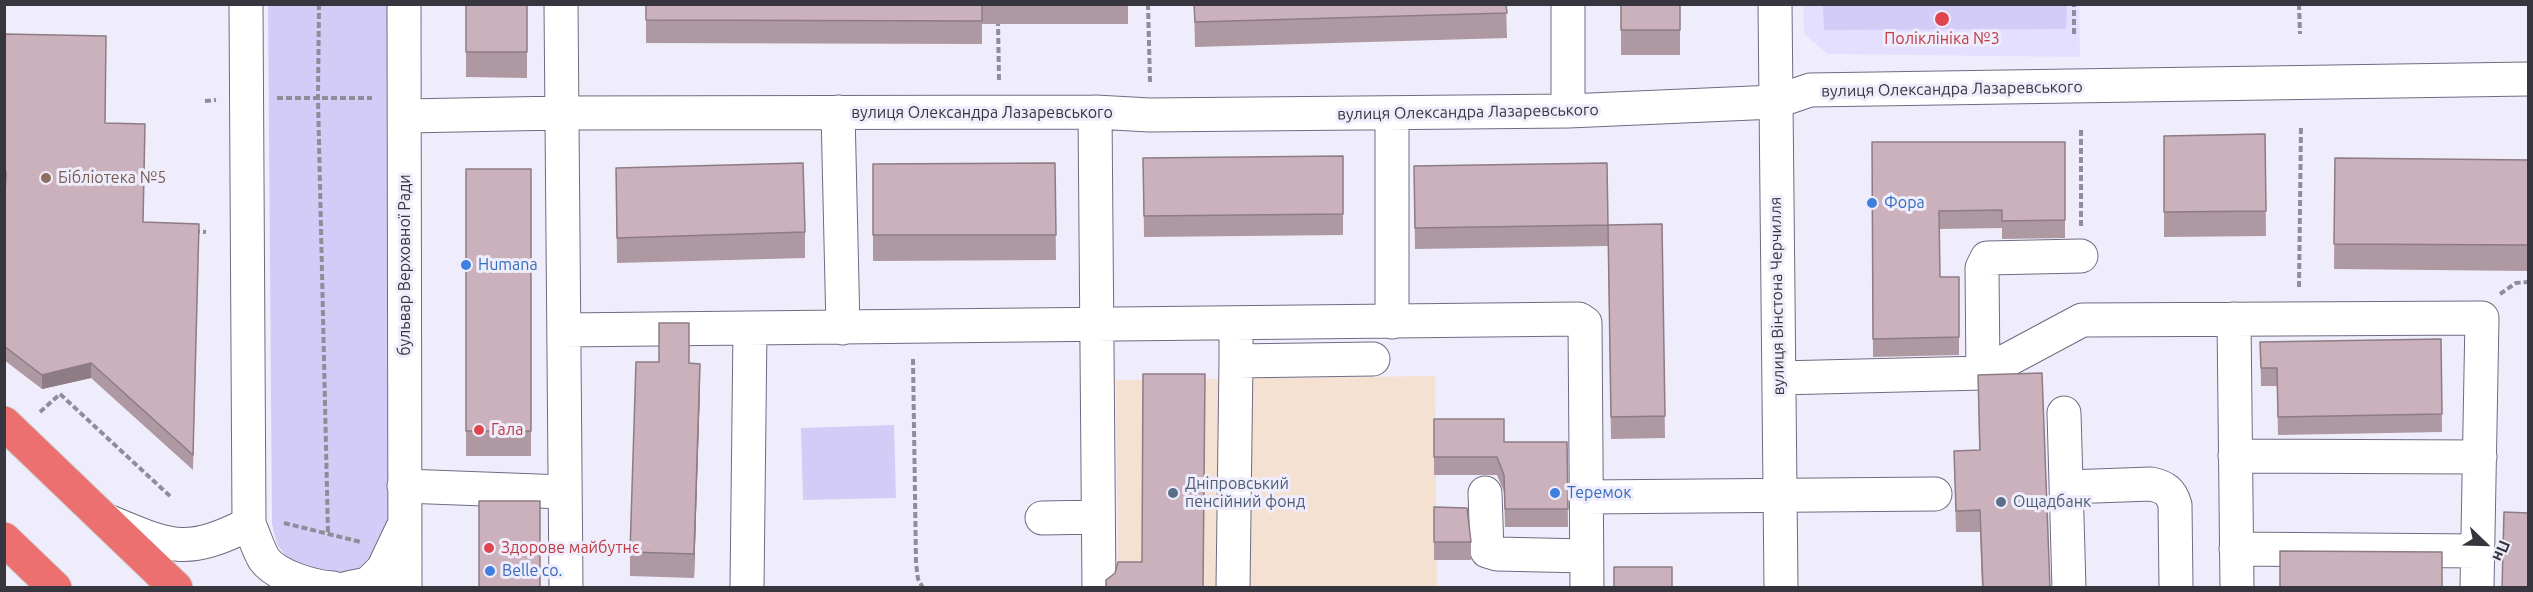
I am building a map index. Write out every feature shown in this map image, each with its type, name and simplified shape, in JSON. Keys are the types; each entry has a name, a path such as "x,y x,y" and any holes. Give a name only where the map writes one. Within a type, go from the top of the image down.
{"highway":[{"path":"4,423 110,522 176,588"},
{"path":"4,538 55,588"}],"street":[{"path":"246,4 249,524 265,560 294,579 333,588"},
{"name":"бульвар Верховної Ради","path":"404,4 406,107 405,588"},
{"path":"561,4 566,588"},
{"path":"1568,111 1569,4"},
{"name":"вулиця Вінстона Черчилля","path":"1775,4 1774,102 1781,588"},
{"name":"вулиця Олександра Лазаревського","path":"406,107 561,113 1095,112 1150,114 1568,111 1774,102 1810,90 2529,80"},
{"path":"838,112 843,328"},
{"path":"1095,112 1099,588"},
{"path":"1392,113 1392,322"},
{"path":"1983,373 1982,268 1987,258 2081,256"},
{"path":"1779,378 1983,373 2082,320 2482,318 2477,588"},
{"path":"2234,319 2237,588"},
{"path":"564,330 1583,320 1587,572 1487,551 1485,493"},
{"path":"1233,588 1236,325"},
{"path":"747,588 750,328"},
{"path":"1236,361 1373,359"},
{"path":"2064,413 2069,588"},
{"path":"2235,456 2480,457"},
{"path":"2067,487 2151,484 2163,487 2172,493 2175,505 2176,586"},
{"path":"404,486 564,492"},
{"path":"1586,497 1935,494"},
{"path":"1042,518 1098,517"},
{"path":"110,522 156,542 189,546 223,537 249,524"},
{"name":"бульвар Верховної Ради","path":"348,588 368,584 383,569 404,525"},
{"path":"2236,549 2478,551"}],"path":[{"path":"319,4 318,98 328,533"},
{"path":"1148,4 1150,114"},
{"path":"2074,4 2074,34"},
{"path":"2299,4 2300,34"},
{"path":"998,16 999,112"},
{"path":"205,101 318,98 406,107"},
{"path":"2298,319 2301,125"},
{"path":"182,231 206,232"},
{"path":"913,326 916,563 918,579 923,588"},
{"path":"38,414 60,394 172,498"}],"shaded area":[{"path":"268,5 390,5 394,517 365,569 326,578 289,561 277,544 272,524"},
{"name":"Поліклініка №3","path":"1803,5 2079,5 2080,57 1828,54 1804,34"},
{"path":"1823,5 2067,5 2066,29 1824,30"},
{"path":"1435,376 1437,587 1118,587 1116,380"},
{"path":"894,425 896,498 803,500 801,428"}],"building":[{"path":"466,4 527,4 527,52 466,52"},
{"path":"646,4 982,4 982,21 646,20"},
{"path":"1194,4 1506,4 1507,13 1195,22"},
{"path":"1621,4 1680,4 1680,30 1621,30"},
{"path":"5,34 106,36 105,123 145,124 143,222 199,224 193,455 91,363 42,375 4,346"},
{"path":"2265,134 2266,211 2164,212 2164,136"},
{"path":"1872,142 2065,142 2065,220 2002,221 2002,210 1939,211 1940,277 1959,277 1959,337 1873,339"},
{"path":"1343,156 1343,214 1144,216 1143,158"},
{"path":"2335,158 2529,160 2529,245 2334,244"},
{"path":"803,163 805,232 617,238 616,168"},
{"path":"1055,163 1056,235 873,235 873,164"},
{"path":"1607,163 1608,225 1415,228 1414,166"},
{"path":"466,169 531,169 531,431 466,431"},
{"path":"1662,224 1665,416 1611,417 1608,225"},
{"path":"659,323 689,323 689,363 700,364 694,554 630,552 636,362 659,362"},
{"path":"2441,339 2442,414 2278,417 2277,368 2261,368 2260,342"},
{"name":"Ощадбанк","path":"2042,373 2050,588 1983,588 1980,510 1956,511 1954,451 1980,450 1978,375"},
{"name":"Дніпровський пенсійний фонд","path":"1143,374 1205,374 1203,588 1106,588 1106,580 1115,573 1118,562 1142,562"},
{"path":"1434,419 1504,419 1504,442 1567,442 1568,509 1505,509 1504,475 1497,457 1434,457"},
{"path":"479,501 540,501 540,588 479,588"},
{"path":"1434,507 1467,508 1471,542 1434,542"},
{"path":"2504,512 2529,513 2529,588 2502,588"},
{"path":"2280,551 2442,552 2442,588 2280,588"},
{"path":"1614,567 1672,567 1672,588 1614,588"}],"place":[{"name":"Поліклініка №3","path":"1942,19"},
{"name":"Бібліотека №5","path":"46,178"},
{"name":"Фора","path":"1872,203"},
{"name":"Humana","path":"466,265"},
{"name":"Гала","path":"479,430"},
{"name":"Дніпровський пенсійний фонд","path":"1173,493"},
{"name":"Теремок","path":"1555,493"},
{"name":"Ощадбанк","path":"2001,502"},
{"name":"Здорове майбутнє","path":"489,548"},
{"name":"Belle co.","path":"490,571"}]}
